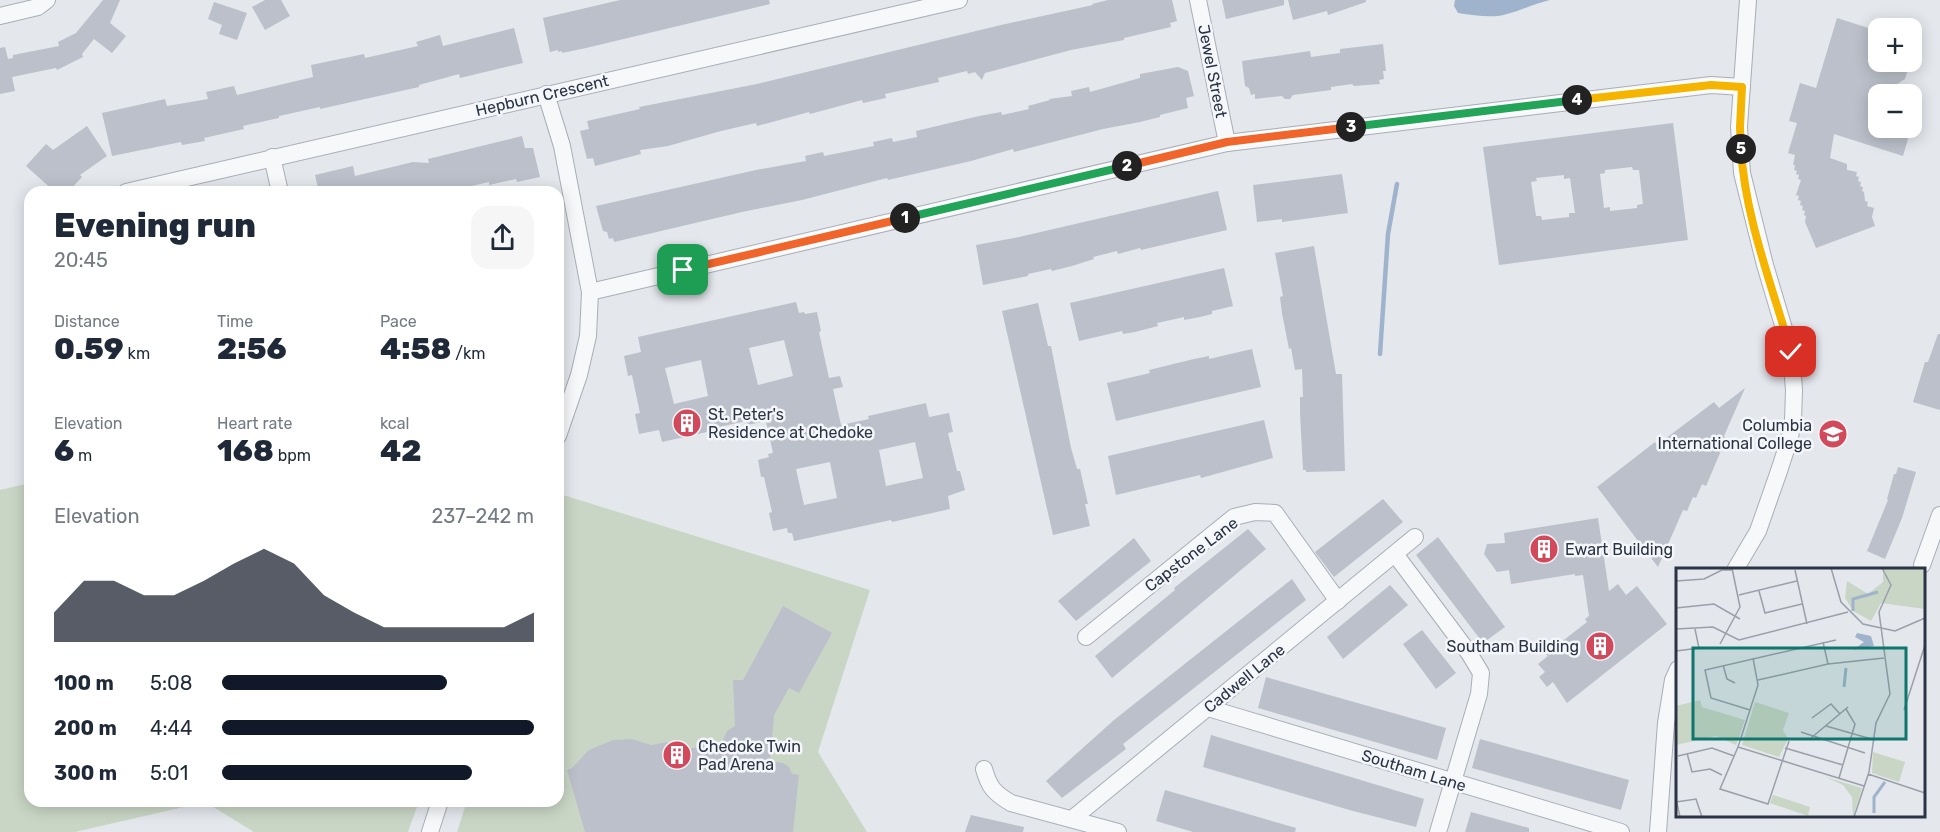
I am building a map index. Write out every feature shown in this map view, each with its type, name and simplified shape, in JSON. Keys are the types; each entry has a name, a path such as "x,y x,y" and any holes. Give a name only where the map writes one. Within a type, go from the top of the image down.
{"street":[{"path":"0,16 38,7 47,0"},
{"name":"Hepburn Crescent","path":"152,186 959,0"},
{"name":"Jewel Street","path":"1198,0 1227,142"},
{"path":"1737,568 1758,531 1779,471 1792,429 1794,390 1791,352 1765,265 1742,173 1740,127 1748,0"},
{"path":"590,292 1227,142 1711,85 1742,87"},
{"path":"546,94 562,146 590,292 585,346 579,375 564,419"},
{"path":"272,158 279,186"},
{"name":"Capstone Lane","path":"1086,636 1234,517 1255,512 1275,513 1338,601"},
{"path":"1922,565 1940,515"},
{"name":"Cadwell Lane","path":"1072,819 1415,537"},
{"path":"1395,554 1469,653 1481,673 1479,694 1438,832"},
{"path":"1658,832 1666,723 1676,672"},
{"name":"Southam Lane","path":"1208,708 1621,832"},
{"path":"984,769 987,781 996,794 1011,803 1118,832"},
{"path":"430,832 438,807"}],"green space":[{"path":"24,484 24,807 183,807 75,832 0,832 0,490"},
{"path":"564,495 870,590 818,752 867,832 457,832 465,807 564,807"},
{"path":"213,807 417,807 408,832 254,832"}],"water":[{"path":"1455,0 1550,0 1498,16 1478,16 1458,13 1454,6"}],"building":[{"path":"103,0 120,0 110,23 126,36 112,53 94,39 82,54 83,57 57,70 56,68 12,77 15,91 0,94 0,48 5,47 8,59 13,58 13,55 59,46 58,42 76,33"},
{"path":"265,0 281,0 290,16 265,30 252,7"},
{"path":"620,0 769,0 770,4 586,48 562,53 558,50 550,52 543,18"},
{"path":"1108,0 1172,0 1177,21 1170,23 1171,27 1124,38 1124,40 1071,50 985,73 982,80 975,72 968,74 967,71 938,78 939,82 885,94 886,98 863,103 862,100 757,126 756,123 721,131 668,146 640,150 641,154 595,166 593,158 587,159 580,131 589,129 587,121 640,109 639,107 757,84"},
{"path":"1222,0 1284,0 1284,5 1226,19"},
{"path":"1288,0 1366,0 1366,2 1328,15 1327,11 1293,20"},
{"path":"214,2 247,13 237,40 219,34 222,25 208,19"},
{"path":"1837,18 1868,28 1868,72 1907,72 1905,79 1897,84 1868,84 1868,138 1908,138 1903,156 1834,134 1830,158 1847,164 1847,170 1857,172 1856,176 1861,182 1860,186 1863,187 1865,201 1868,202 1867,206 1874,208 1872,217 1875,226 1816,248 1805,222 1805,211 1800,205 1801,201 1798,200 1799,196 1796,195 1801,180 1798,179 1797,171 1794,170 1795,155 1788,153 1797,123 1789,121 1800,83 1816,88"},
{"path":"514,28 523,63 460,78 459,74 419,85 419,87 279,116 279,118 243,126 244,129 204,138 205,141 182,145 181,142 112,156 102,113 165,99 167,106 208,99 206,92 234,86 237,95 313,77 311,65 364,54 365,58 418,46 416,42 440,35 443,46"},
{"path":"1383,44 1386,71 1383,71 1384,79 1379,80 1380,84 1331,87 1331,90 1293,95 1290,99 1282,96 1255,99 1255,94 1251,95 1249,88 1245,86 1242,61 1310,51 1311,57 1340,53 1340,49"},
{"path":"1178,67 1188,71 1194,96 1186,98 1188,108 1140,122 1014,152 1013,149 971,161 888,180 887,178 802,200 614,242 613,238 609,239 607,232 603,231 596,206 806,161 805,156 823,152 824,156 874,146 873,142 892,138 893,142 917,137 916,131 979,116 1001,112 1002,115 1029,109 1028,106 1049,99 1072,96 1071,91 1089,87 1090,92 1140,78 1140,74"},
{"path":"1673,123 1688,240 1499,265 1483,147","holes":["1632,167 1633,170 1639,170 1643,204 1637,205 1637,208 1610,211 1610,207 1604,208 1600,174 1605,173 1605,170","1564,175 1564,179 1570,178 1575,213 1569,213 1569,217 1542,220 1541,216 1536,216 1531,182 1537,181 1536,178"]},
{"path":"87,126 107,156 80,175 82,177 74,186 48,186 26,166 46,144 53,150"},
{"path":"522,136 525,148 533,148 540,177 517,182 516,179 471,186 318,186 315,175 353,166 355,176 413,162 429,163 428,159"},
{"path":"1342,174 1348,213 1282,222 1282,219 1257,222 1253,185"},
{"path":"1218,191 1227,230 1141,250 1140,248 1118,254 1117,251 1093,257 1094,259 1072,266 983,285 976,245"},
{"path":"1314,246 1336,374 1342,374 1345,471 1306,472 1303,470 1300,413 1300,397 1303,397 1302,369 1295,370 1291,348 1289,349 1275,253"},
{"path":"1224,268 1233,306 1212,311 1212,314 1200,317 1184,320 1184,317 1157,323 1158,326 1135,332 1123,334 1122,331 1079,341 1070,303"},
{"name":"St. Peter's Residence at Chedoke","path":"796,302 799,313 817,312 829,378 840,376 843,387 833,389 841,425 869,419 868,416 926,403 929,417 949,413 953,432 948,433 957,471 960,471 965,490 948,496 950,509 794,541 792,533 788,533 787,528 773,531 769,513 772,512 758,460 769,457 768,454 773,453 766,421 747,425 746,421 662,442 659,430 639,434 635,414 640,413 632,375 628,376 624,356 641,352 638,337","holes":["784,340 793,376 758,385 749,348","701,360 708,396 674,404 665,368","915,442 923,478 886,486 879,450","830,462 837,498 804,505 796,469"]},
{"path":"1038,303 1048,346 1051,346 1071,448 1077,469 1080,469 1088,504 1085,504 1090,526 1053,535 1002,311"},
{"path":"1938,334 1940,334 1940,410 1913,402 1925,362 1928,362"},
{"path":"1252,349 1261,387 1116,421 1107,383 1194,359 1209,356 1209,359"},
{"path":"1745,388 1706,486 1702,484 1687,511 1683,510 1658,567 1597,487 1655,442 1657,445 1714,402 1719,408"},
{"path":"1264,420 1273,458 1201,478 1200,475 1116,495 1108,456"},
{"path":"1898,467 1916,472 1902,518 1885,559 1867,551 1888,500"},
{"path":"1383,499 1403,522 1334,577 1315,552"},
{"path":"1598,518 1609,591 1618,584 1626,595 1637,586 1667,624 1567,703 1553,682 1547,687 1539,677 1545,672 1538,664 1548,656 1546,654 1587,622 1585,619 1589,616 1583,575 1575,576 1575,574 1511,584 1509,570 1497,572 1484,554 1487,544 1505,543 1504,533"},
{"path":"1248,529 1266,549 1112,678 1095,656 1175,590 1174,588"},
{"path":"1438,537 1505,627 1483,643 1416,555"},
{"path":"1134,538 1151,561 1076,621 1058,601"},
{"path":"1292,579 1306,600 1123,744 1126,749 1062,798 1046,781 1114,720"},
{"path":"1390,585 1408,605 1343,659 1327,637"},
{"name":"Chedoke Twin Pad Arena","path":"783,606 832,633 799,693 789,688 774,715 770,761 783,763 789,767 792,774 799,775 793,832 585,832 567,770 572,768 589,750 613,740 632,739 651,745 668,742 670,753 722,742 727,731 735,726 733,680 743,680"},
{"path":"1422,630 1456,673 1436,689 1403,644"},
{"path":"1266,677 1446,728 1437,760 1258,708"},
{"path":"1211,735 1424,799 1416,827 1203,767"},
{"path":"1480,739 1629,780 1621,810 1472,768"},
{"path":"1165,790 1296,828 1295,832 1193,832 1156,821"},
{"path":"1471,812 1529,828 1529,832 1465,832"},
{"path":"971,815 1024,827 1023,832 965,832"}],"waterway":[{"path":"1380,354 1388,234 1397,184"}],"place":[{"name":"St. Peter's Residence at Chedoke","path":"687,423"},
{"name":"Columbia International College","path":"1833,434"},
{"name":"Ewart Building","path":"1544,549"},
{"name":"Southam Building","path":"1600,646"},
{"name":"Chedoke Twin Pad Arena","path":"677,755"}],"route":[{"path":"683,270 1227,142 1711,85 1742,87 1740,127 1742,173 1765,265 1791,352"}]}
